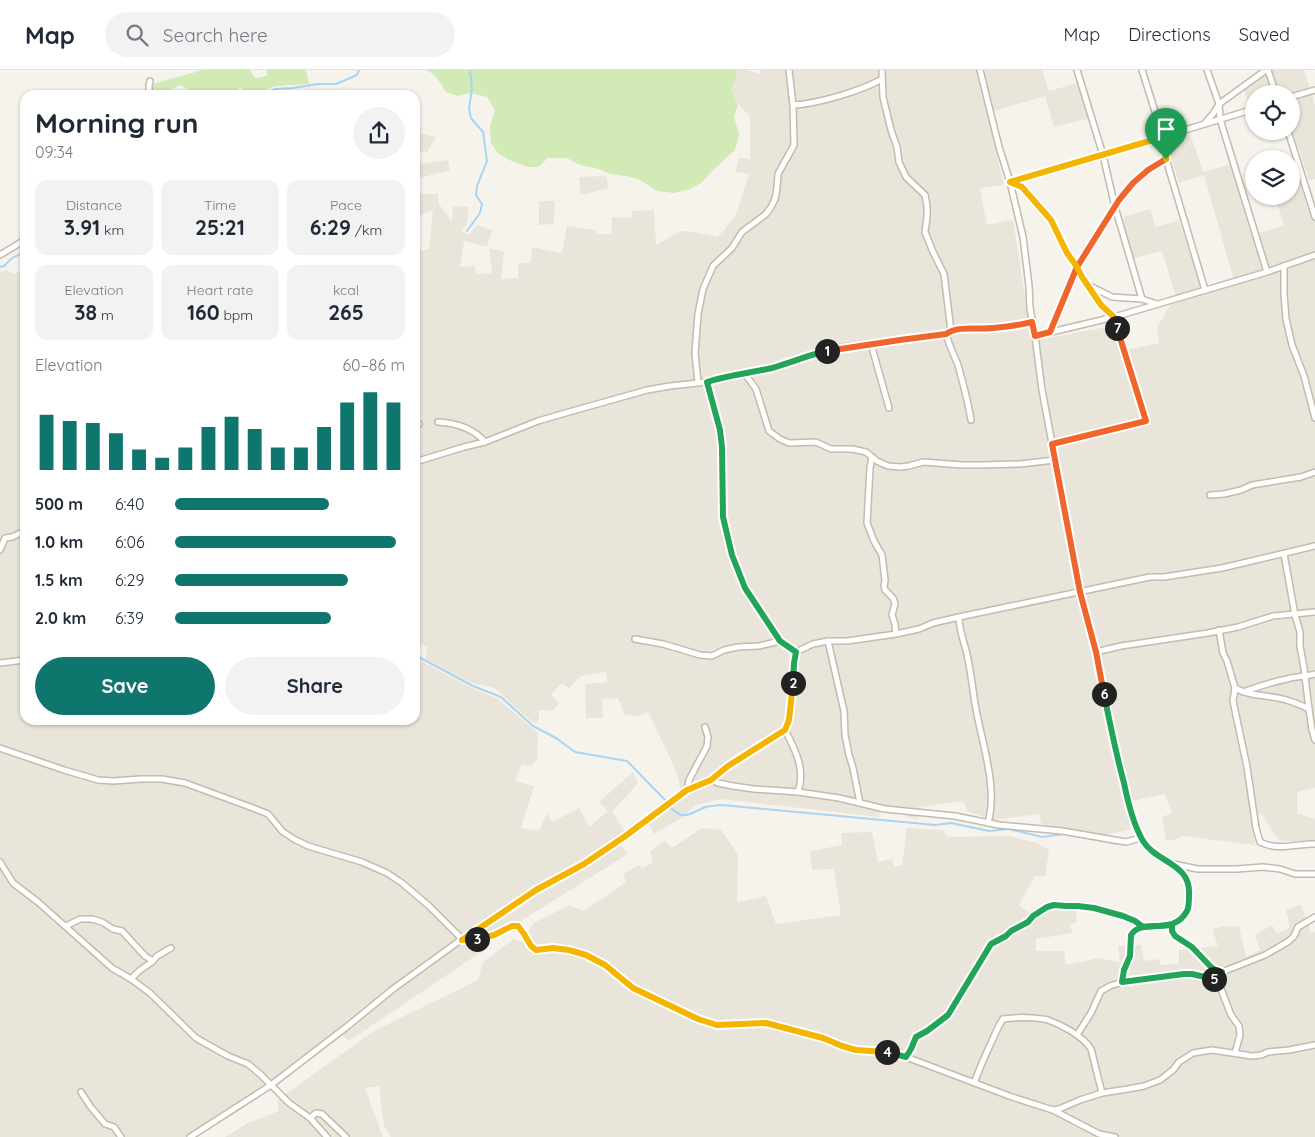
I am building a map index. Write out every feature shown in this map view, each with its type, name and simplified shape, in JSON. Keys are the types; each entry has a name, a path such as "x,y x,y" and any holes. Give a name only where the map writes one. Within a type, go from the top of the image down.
{"street":[{"path":"698,382 695,353 698,314 704,289 713,266 732,248 742,232 766,214 771,207 777,188 778,174 794,145 793,105 789,70"},
{"path":"882,70 883,97 900,162 906,177 924,195 927,206 925,232 944,274 949,333 966,394 971,420"},
{"path":"980,70 1023,237 1032,322 1052,444 1080,592 1096,652 1130,811 1144,844 1156,855 1172,864 1181,872 1188,881 1190,893 1188,910 1172,925 1143,927 1132,932 1130,956 1124,970 1122,982"},
{"path":"1077,70 1103,156 1115,207 1142,299"},
{"path":"1142,70 1163,137 1166,159 1205,290"},
{"path":"1207,70 1219,104 1220,119 1267,272"},
{"path":"1205,124 1219,104 1267,70 1273,85"},
{"path":"793,105 814,103 854,91 882,79"},
{"path":"148,90 150,81"},
{"path":"1300,94 1315,90"},
{"path":"1010,182 1103,156 1245,112"},
{"path":"1291,140 1315,218"},
{"path":"1050,332 1077,267 1115,207 1133,183 1148,170 1166,159"},
{"path":"1010,182 1022,187 1051,220 1067,253 1082,277 1101,305 1114,317 1146,421 1052,444"},
{"path":"0,255 20,243"},
{"path":"1035,336 1114,317 1267,272 1315,255"},
{"path":"1284,266 1286,319 1292,345 1310,394 1315,418"},
{"path":"1088,285 1112,297 1142,299 1157,304"},
{"path":"420,460 485,442 538,421 647,390 707,382 745,374 842,347 949,333 966,329 991,328 1032,322"},
{"path":"872,344 889,408"},
{"path":"745,374 756,389 769,431 789,443 816,442 831,449 852,449 866,452 877,461 888,466 900,467 923,462 982,465 1020,464 1055,460"},
{"path":"707,382 720,430 723,517 732,555 745,588 780,641 796,652"},
{"path":"438,422 462,426 479,435 485,442"},
{"path":"872,457 867,522 882,555 885,573 884,586 885,590 893,598 892,615 896,634"},
{"path":"1210,495 1224,494 1252,485 1301,477 1315,472"},
{"path":"0,550 6,538 20,533"},
{"path":"796,652 813,644 896,634 959,617 1150,577 1222,568 1315,546"},
{"path":"1284,554 1300,632 1300,646 1315,740"},
{"path":"1096,652 1121,646 1208,633 1272,616 1315,612"},
{"path":"959,617 959,627 968,661 990,777 991,813 988,823"},
{"path":"1219,630 1223,653 1228,661 1235,688 1233,701 1260,842 1270,847 1315,844"},
{"path":"635,639 663,644 700,655 712,656 724,650 780,641"},
{"path":"828,642 844,711 845,734 860,803"},
{"path":"190,1137 271,1085 393,989 462,940 536,890 584,864 687,790 711,780 728,766 785,730 791,708 796,652"},
{"path":"0,663 20,661"},
{"path":"1242,692 1290,678 1315,674"},
{"path":"1235,688 1242,692 1278,698 1309,709"},
{"path":"687,790 689,780 707,746 708,737 704,727"},
{"path":"785,730 794,747 802,776 798,792"},
{"path":"0,748 98,780 113,782 162,779 185,783 268,814 283,832 294,839 308,846 362,862 402,883 462,940"},
{"path":"711,780 718,783 754,789 798,792 839,798 885,809 955,816 988,823 1062,831 1126,842 1141,838"},
{"path":"0,862 13,883 66,926 112,968 150,993 196,1038 228,1056 248,1064 289,1103 310,1118 327,1137"},
{"path":"1172,864 1198,869 1263,867 1280,869 1295,874 1315,874"},
{"path":"906,1057 916,1037 948,1015 991,944 1028,922 1033,916 1047,907 1054,905 1094,908 1123,916 1143,927"},
{"path":"1172,925 1172,931 1175,936 1192,947 1215,970 1222,972 1265,955 1289,941 1294,936 1298,927 1315,917"},
{"path":"66,926 80,919 92,919 102,922 113,929 122,931 153,962"},
{"path":"462,940 494,935 512,926 518,926 531,946 536,950 553,948 586,955 605,965 633,988 698,1019 717,1025 766,1023 823,1038 856,1050 886,1052 906,1057 1012,1098 1053,1110 1099,1134 1115,1137"},
{"path":"130,979 138,971 153,962 157,956 171,948"},
{"path":"1222,972 1221,989 1231,1015 1239,1026 1240,1035 1235,1053"},
{"path":"1076,1035 1091,1013 1101,991 1110,986 1122,982 1184,974 1221,980"},
{"path":"974,1083 983,1058 1003,1019 1047,1020 1076,1035 1088,1045 1091,1049 1102,1093"},
{"path":"1053,1110 1102,1093 1128,1089 1160,1080 1173,1070 1179,1062 1193,1053 1212,1050 1252,1056 1315,1045"},
{"path":"81,1092 105,1124 114,1127 121,1137"},
{"path":"310,1118 316,1114 322,1114 346,1137"}],"shaded area":[{"path":"736,70 746,70 760,74 761,70 1042,70 1049,91 1078,83 1089,118 1054,127 1045,96 987,113 1004,185 980,188 987,225 1013,220 1032,341 1118,325 1127,350 1159,343 1157,327 1170,305 1178,303 1162,251 1130,259 1123,217 1150,209 1156,227 1179,220 1203,294 1235,284 1204,175 1179,183 1166,141 1190,134 1203,172 1231,164 1251,236 1284,225 1278,205 1300,205 1300,184 1310,216 1315,215 1315,788 1297,792 1297,813 1315,819 1315,845 1278,840 1262,814 1252,816 1255,845 1182,836 1175,840 1166,840 1162,817 1172,813 1165,794 1127,802 1134,829 1104,835 1042,827 1039,814 993,820 967,811 963,801 919,807 917,819 905,817 903,808 881,806 879,817 721,799 695,805 682,818 654,834 648,823 681,797 679,780 648,712 639,716 625,715 618,698 602,699 603,718 586,718 585,684 607,682 606,672 581,676 569,688 562,683 551,694 559,704 552,711 539,710 539,720 536,723 526,717 495,688 472,683 425,659 427,647 420,643 420,252 429,249 433,210 420,216 420,194 438,194 439,204 452,222 453,206 468,207 467,225 461,230 469,235 477,225 492,230 487,247 464,241 460,267 474,266 477,274 492,273 489,248 504,252 501,279 518,278 518,263 531,263 532,247 562,253 567,226 595,230 598,234 611,234 612,217 631,218 633,211 654,210 656,245 680,231 718,237 735,217 749,174 735,172 739,158 750,159 750,116 738,104 731,90 737,77"},
{"path":"1267,70 1304,70 1315,105 1315,179 1309,180 1296,140 1300,140 1300,85 1251,85"},
{"path":"420,133 436,137 427,152 420,151"},
{"path":"448,160 450,170 420,178 420,164"},
{"path":"606,176 609,188 581,195 579,177"},
{"path":"539,201 555,201 554,224 539,225"},
{"path":"6,270 15,274 20,270 20,725 420,725 420,661 470,687 498,699 538,733 537,759 531,766 522,764 515,781 534,786 521,828 539,831 547,813 552,822 579,808 589,827 608,811 599,802 633,772 638,783 612,812 624,830 620,844 628,854 487,942 484,950 349,1041 342,1035 241,1108 194,1137 0,1137 0,272"},
{"path":"702,828 721,830 738,854 737,902 766,896 776,924 841,915 834,869 812,870 810,851 842,845 841,833 872,832 878,862 892,859 894,867 902,865 907,828 943,830 947,837 1009,836 1037,843 1049,850 1045,876 1035,876 1019,905 1028,912 1046,902 1076,910 1077,922 1070,924 1073,933 1036,939 1036,951 1064,951 1066,965 1098,958 1120,962 1118,946 1141,945 1144,961 1159,959 1160,965 1179,964 1179,950 1218,946 1212,929 1224,926 1239,927 1246,957 1260,950 1255,935 1272,925 1277,934 1290,927 1286,910 1301,904 1311,933 1315,932 1315,1137 391,1137 384,1126 379,1086 365,1088 383,1137 225,1137 248,1123 279,1111 277,1100 374,1031 478,980 483,962 514,939 521,942 534,923 569,905 584,911 626,882 623,874 639,865 642,869 653,862 650,851 665,841 672,848"}],"green space":[{"path":"203,70 250,70 255,78 267,76 267,70 306,70 309,84 276,86 264,90 243,90 242,87 236,90 189,90 180,85 170,90 153,90 152,84"},
{"path":"426,70 736,70 737,77 731,90 738,104 734,117 739,134 735,150 701,183 690,189 674,193 657,191 640,180 580,165 567,158 548,158 538,167 528,167 507,159 498,153 491,143 490,126 495,110 487,97 469,93 457,96 446,92 435,75"}],"waterway":[{"path":"273,90 318,84 336,84 357,75 359,70"},
{"path":"467,231 480,213 482,204 476,195 477,186 487,161 483,132 471,118 469,109 472,89 470,70"},
{"path":"0,267 20,254"},
{"path":"420,658 473,686 501,697 533,726 556,738 575,752 627,761 667,802"},
{"path":"670,807 675,812 684,815 706,807 722,805 935,825 951,823 989,831 1009,829 1042,837 1064,834"},
{"path":"1083,837 1118,844"}],"route":[{"path":"1166,159 1148,170 1133,183 1119,200 1077,267 1050,332 1035,336 1032,322 951,331 946,334 842,347 812,354 774,367 707,382 720,430 723,517 732,555 745,588 780,641 796,652 791,708 785,730 728,766 711,780 687,790 584,864 536,890 462,940 494,935 512,926 518,926 531,946 536,950 553,948 586,955 605,965 633,988 698,1019 717,1025 766,1023 823,1038 856,1050 886,1052 906,1057 916,1037 948,1015 991,944 1028,922 1033,916 1047,907 1054,905 1094,908 1123,916 1143,927 1172,925 1172,931 1175,936 1192,947 1215,970 1222,972 1221,980 1184,974 1122,982 1124,970 1130,956 1132,932 1143,927 1154,926 1172,925 1188,910 1190,893 1188,881 1181,872 1172,864 1156,855 1144,844 1130,811 1096,652 1080,592 1052,444 1146,421 1114,317 1101,305 1082,277 1077,267 1067,253 1051,220 1022,187 1010,182 1163,137 1166,159"}]}
